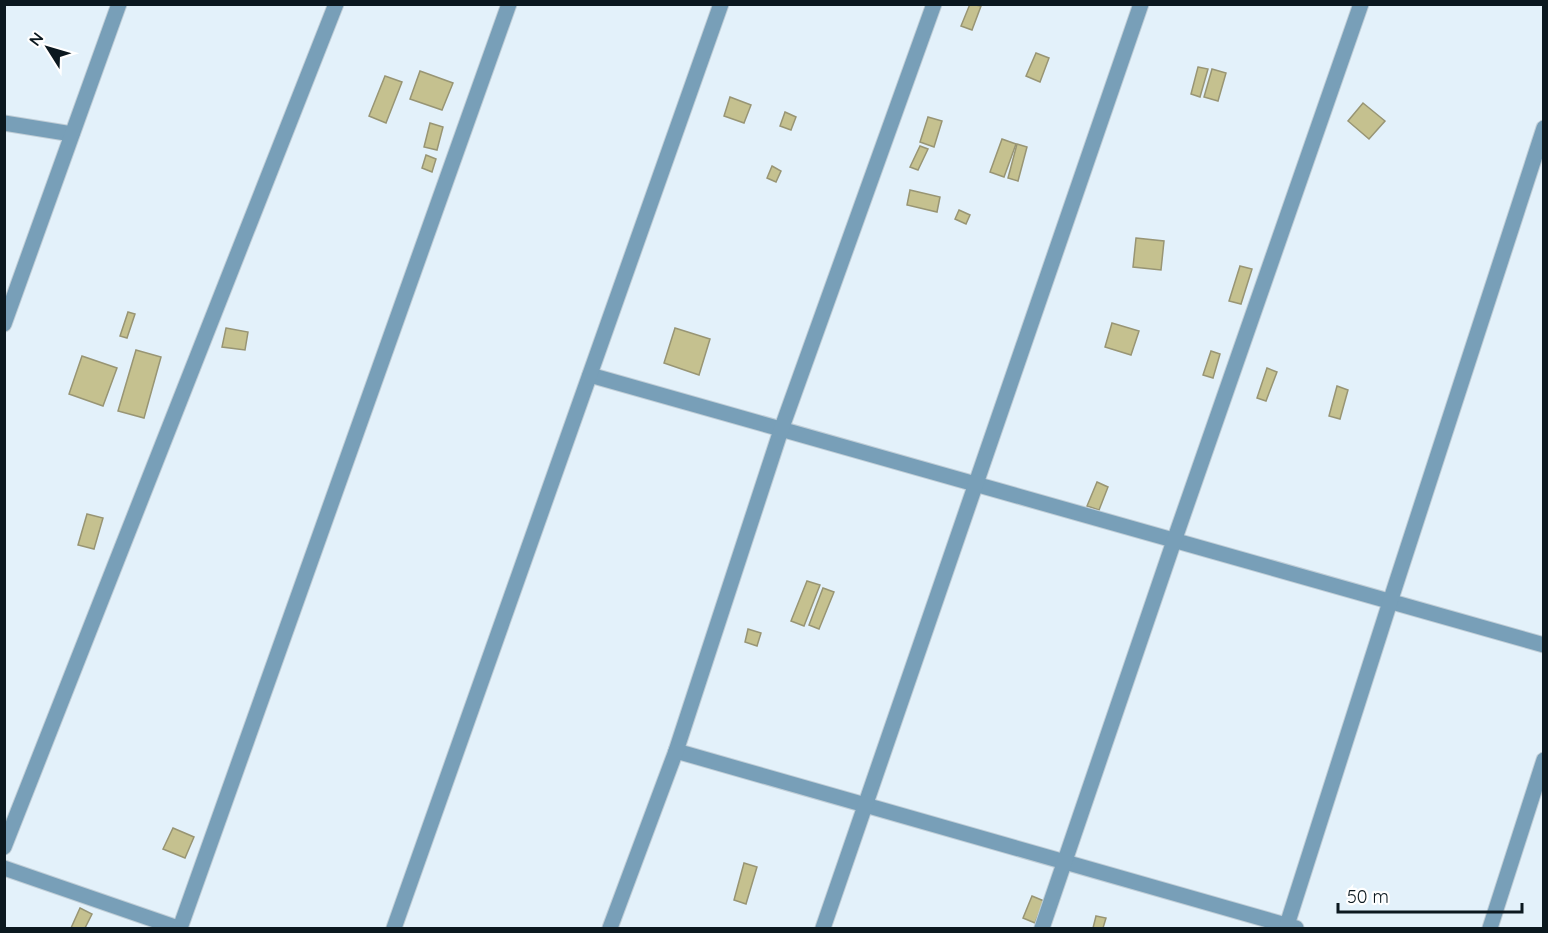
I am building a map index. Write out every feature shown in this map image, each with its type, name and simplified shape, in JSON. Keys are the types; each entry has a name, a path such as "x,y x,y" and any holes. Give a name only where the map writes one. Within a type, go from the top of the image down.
{"street":[{"path":"4,324 119,4"},
{"path":"4,847 336,4"},
{"path":"4,868 179,928 509,4"},
{"path":"394,928 721,4"},
{"path":"610,928 676,751 782,430 934,4"},
{"path":"823,928 1141,4"},
{"path":"1041,928 1361,4"},
{"path":"4,123 72,134"},
{"path":"676,751 1290,928 1390,602 1544,128"},
{"path":"590,375 1544,645"},
{"path":"1490,928 1544,760"}],"building":[{"path":"970,4 981,6 972,30 961,26"},
{"path":"1036,53 1049,58 1040,82 1026,76"},
{"path":"1198,67 1208,69 1200,97 1191,94"},
{"path":"1212,69 1226,73 1218,101 1204,97"},
{"path":"420,71 453,83 442,110 410,99"},
{"path":"385,76 402,82 386,123 369,116"},
{"path":"730,97 751,105 744,123 724,116"},
{"path":"1363,103 1385,121 1369,139 1348,121"},
{"path":"785,112 796,117 791,130 780,126"},
{"path":"928,117 942,121 934,147 920,142"},
{"path":"430,123 443,127 437,150 424,147"},
{"path":"1002,139 1016,144 1004,177 990,172"},
{"path":"1017,144 1027,147 1018,181 1008,178"},
{"path":"920,146 928,149 918,170 910,167"},
{"path":"426,155 436,159 432,172 422,168"},
{"path":"772,166 781,171 776,182 767,178"},
{"path":"910,190 940,197 937,212 907,205"},
{"path":"959,210 970,215 966,224 955,219"},
{"path":"1136,238 1164,241 1161,270 1133,267"},
{"path":"1240,266 1252,269 1241,304 1229,301"},
{"path":"128,312 135,314 127,338 120,336"},
{"path":"1112,323 1139,331 1131,355 1105,347"},
{"path":"226,328 248,332 245,350 222,347"},
{"path":"675,328 710,339 699,375 664,363"},
{"path":"136,350 161,357 144,418 118,411"},
{"path":"1211,351 1220,354 1213,378 1203,375"},
{"path":"82,356 117,368 103,406 69,394"},
{"path":"1267,368 1277,372 1266,401 1257,398"},
{"path":"1337,386 1348,390 1340,419 1329,416"},
{"path":"1097,482 1108,487 1099,510 1087,506"},
{"path":"87,514 103,518 94,549 78,545"},
{"path":"807,581 820,585 804,626 791,621"},
{"path":"823,588 834,592 819,629 809,625"},
{"path":"748,629 761,633 757,646 745,642"},
{"path":"173,828 194,837 185,858 163,849"},
{"path":"744,863 757,867 746,904 734,900"},
{"path":"1032,896 1044,901 1035,923 1023,918"},
{"path":"80,908 92,914 85,928 71,928"},
{"path":"1096,916 1106,918 1103,928 1093,928"}]}
